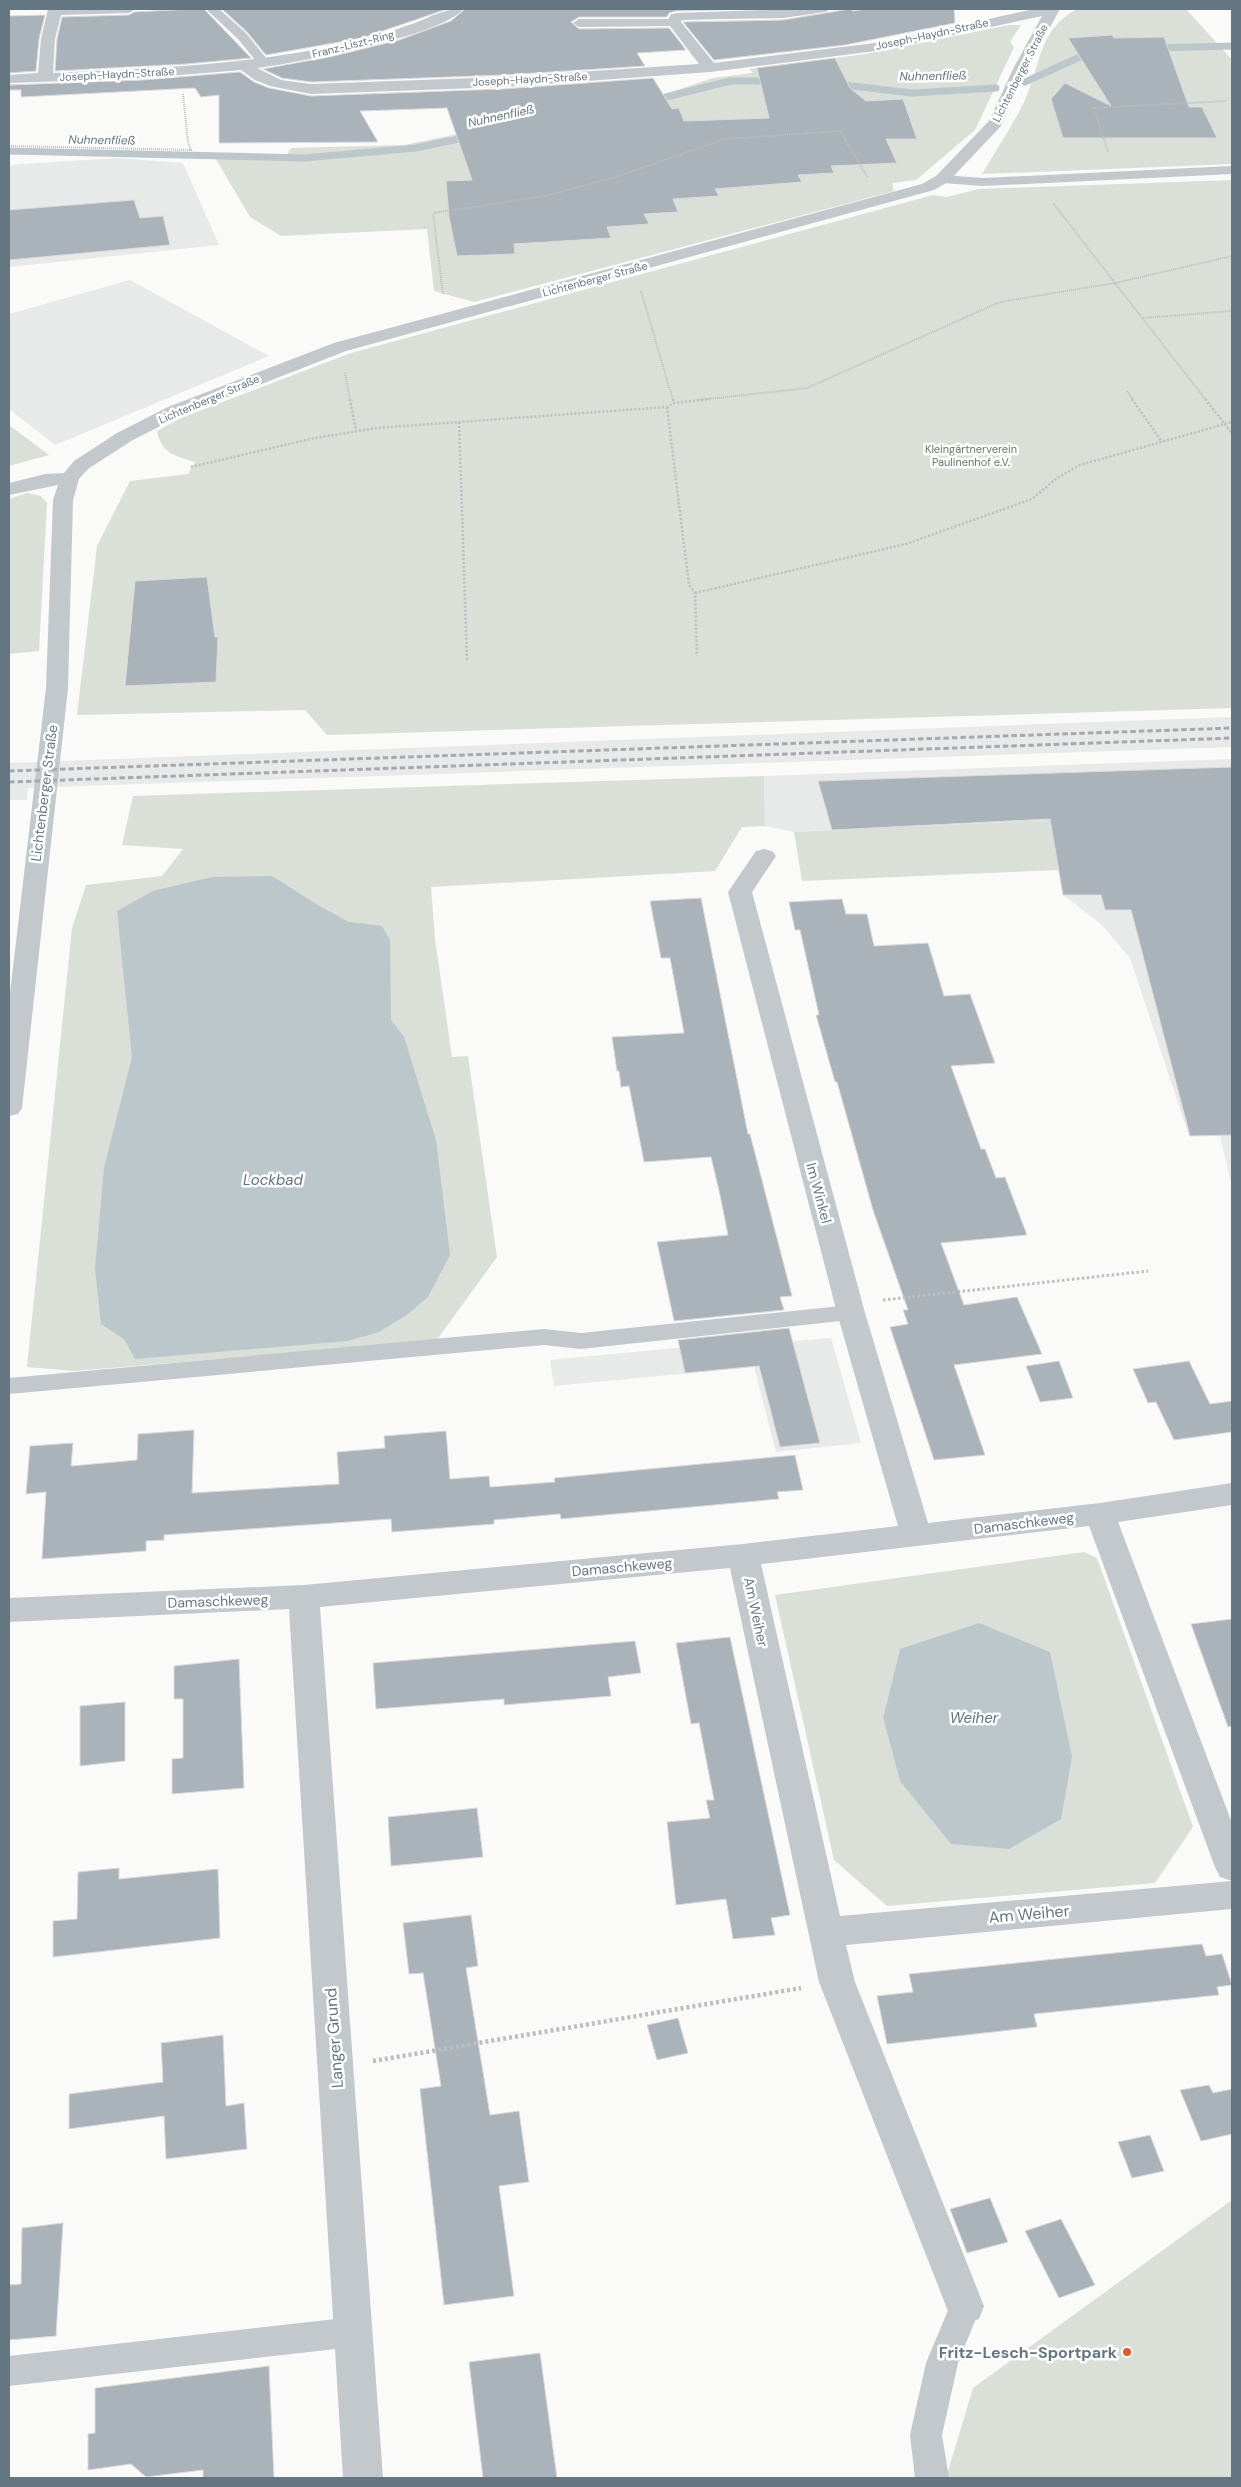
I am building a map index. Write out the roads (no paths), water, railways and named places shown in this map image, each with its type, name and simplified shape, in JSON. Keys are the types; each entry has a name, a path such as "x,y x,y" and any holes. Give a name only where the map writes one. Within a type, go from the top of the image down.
{"street":[{"path":"45,77 48,40 54,10 129,9"},
{"name":"Franz-Liszt-Ring","path":"245,65 345,48 422,25 456,9"},
{"name":"Joseph-Haydn-Straße","path":"9,79 245,65 255,75 280,86 311,89 503,82 710,68 883,46 1053,9"},
{"name":"Lichtenberger Straße","path":"9,1108 57,688 63,500 70,478 81,464 175,411 340,347 928,187 942,179 996,124 1020,69 1053,9"},
{"path":"675,20 710,68"},
{"path":"9,489 45,480 70,478"},
{"name":"Im Winkel","path":"764,856 740,892 850,1308 916,1535"},
{"name":"Damaschkeweg","path":"9,1610 304,1597 744,1555 1100,1514 1232,1494"},
{"path":"1100,1514 1232,1868"},
{"name":"Am Weiher","path":"744,1555 837,1982 965,2306"},
{"name":"Langer Grund","path":"304,1597 363,2478"},
{"name":"Am Weiher","path":"826,1932 1232,1895"}],"lane":[{"path":"212,9 242,36 264,63"},
{"path":"579,23 783,14 825,9"},
{"path":"942,179 983,182 1232,170"},
{"path":"9,1386 544,1337 581,1341 850,1308"},
{"path":"932,2478 926,2435 942,2363 965,2306"},
{"path":"9,2371 354,2332"}],"water":[{"name":"Lockbad","path":"272,876 349,922 382,926 390,940 391,1020 404,1037 436,1140 450,1255 428,1297 408,1314 379,1332 348,1341 135,1359 124,1339 101,1324 95,1269 104,1168 132,1057 117,911 153,891 212,877"},
{"name":"Weiher","path":"979,1623 1050,1652 1072,1757 1061,1819 1009,1849 951,1844 900,1781 883,1718 900,1649"}],"waterway":[{"name":"Nuhnenfließ","path":"1154,48 1232,46"},
{"name":"Nuhnenfließ","path":"1025,82 1093,51"},
{"name":"Nuhnenfließ","path":"650,101 730,81 774,81"},
{"name":"Nuhnenfließ","path":"835,84 912,93 996,88"},
{"name":"Nuhnenfließ","path":"9,151 304,158 416,148 473,136"}],"railway":[{"path":"9,771 1232,728"},
{"path":"9,782 1232,738"}],"place":[{"name":"Fritz-Lesch-Sportpark","path":"1127,2352"}],"park label":[{"name":"Kleingärtnerverein Paulinenhof e.V.","path":"971,455"}]}
